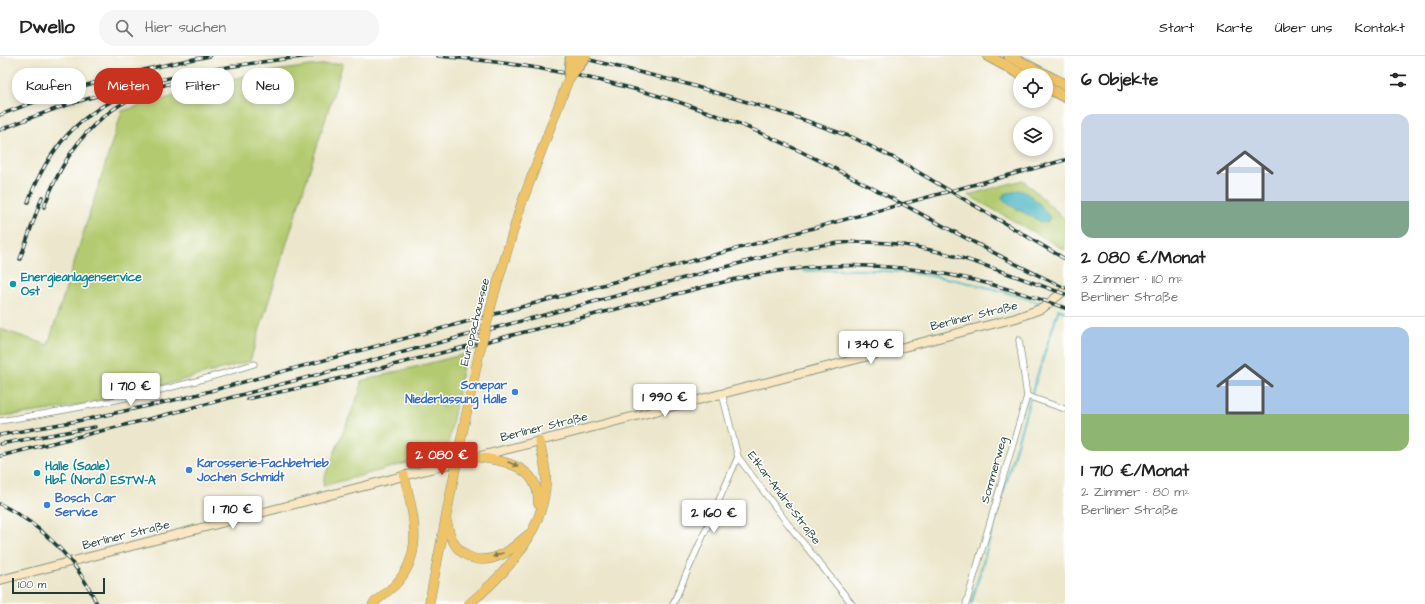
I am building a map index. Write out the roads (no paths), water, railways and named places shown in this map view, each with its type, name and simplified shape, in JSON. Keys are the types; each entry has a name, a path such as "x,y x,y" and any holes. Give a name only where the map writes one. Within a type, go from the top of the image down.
{"highway":[{"path":"569,78 571,56"},
{"path":"569,78 586,56"},
{"path":"988,56 1013,70"},
{"path":"1009,56 1032,68"},
{"path":"1053,79 1065,85"},
{"path":"1053,91 1065,98"}],"main road":[{"name":"Europachaussee","path":"429,604 459,449 479,354 494,295 521,205 578,56"},
{"path":"469,604 504,573 525,544 538,517 546,481 545,465 539,440"},
{"path":"475,457 499,459 513,464 527,473 539,495 538,517"},
{"path":"372,604 394,585 404,572 413,555 416,539 415,522 404,475"},
{"path":"446,514 448,530 453,543 467,556 478,559 492,558 505,553 530,533"}],"street":[{"name":"Berliner Straße","path":"0,580 1028,314 1043,308 1065,290"},
{"name":"Sommerweg","path":"966,604 1029,398 1019,340"},
{"path":"0,421 138,397 208,379 254,364"},
{"name":"Etkar-André-Straße","path":"722,393 738,457 788,524 852,604"},
{"path":"1029,398 1065,409"},
{"path":"673,604 738,457"}],"water":[{"path":"1019,190 1028,194 1041,206 1050,218 1047,222 1041,222 1008,204 1002,198 1004,194"}],"waterway":[{"path":"803,271 865,270 923,275 981,285 1040,303"},
{"path":"1058,309 1065,312"},
{"path":"971,604 1029,402 1058,311"}],"railway":[{"path":"0,115 51,96 103,80 210,56"},
{"path":"0,130 75,102 152,81 231,66 311,56"},
{"path":"438,56 524,66 608,82 650,93 732,121 809,155 991,251 1065,288"},
{"path":"574,56 687,84 790,115 854,138 896,159 1065,259"},
{"path":"44,207 54,183 66,161 79,142 94,125 112,110 131,98 171,84"},
{"path":"28,202 35,184 54,151 79,124 107,104"},
{"path":"0,435 88,419 188,397 1065,160"},
{"path":"20,259 42,197"},
{"path":"0,456 161,416 756,259 823,245 850,242 890,243 941,252 991,267 1065,294"},
{"path":"247,399 313,385 736,279 779,271 820,266 902,268 943,274 983,282 1065,308"},
{"path":"0,444 95,427"},
{"path":"0,504 30,522 57,546 80,573 97,604"}],"place":[{"name":"Energieanlagenservice Ost","path":"13,284"},
{"name":"Sonepar Niederlassung Halle","path":"515,392"},
{"name":"Karosserie-Fachbetrieb Jochen Schmidt","path":"189,470"},
{"name":"Halle (Saale) Hbf (Nord) ESTW-A","path":"37,473"},
{"name":"Bosch Car Service","path":"47,505"}]}
